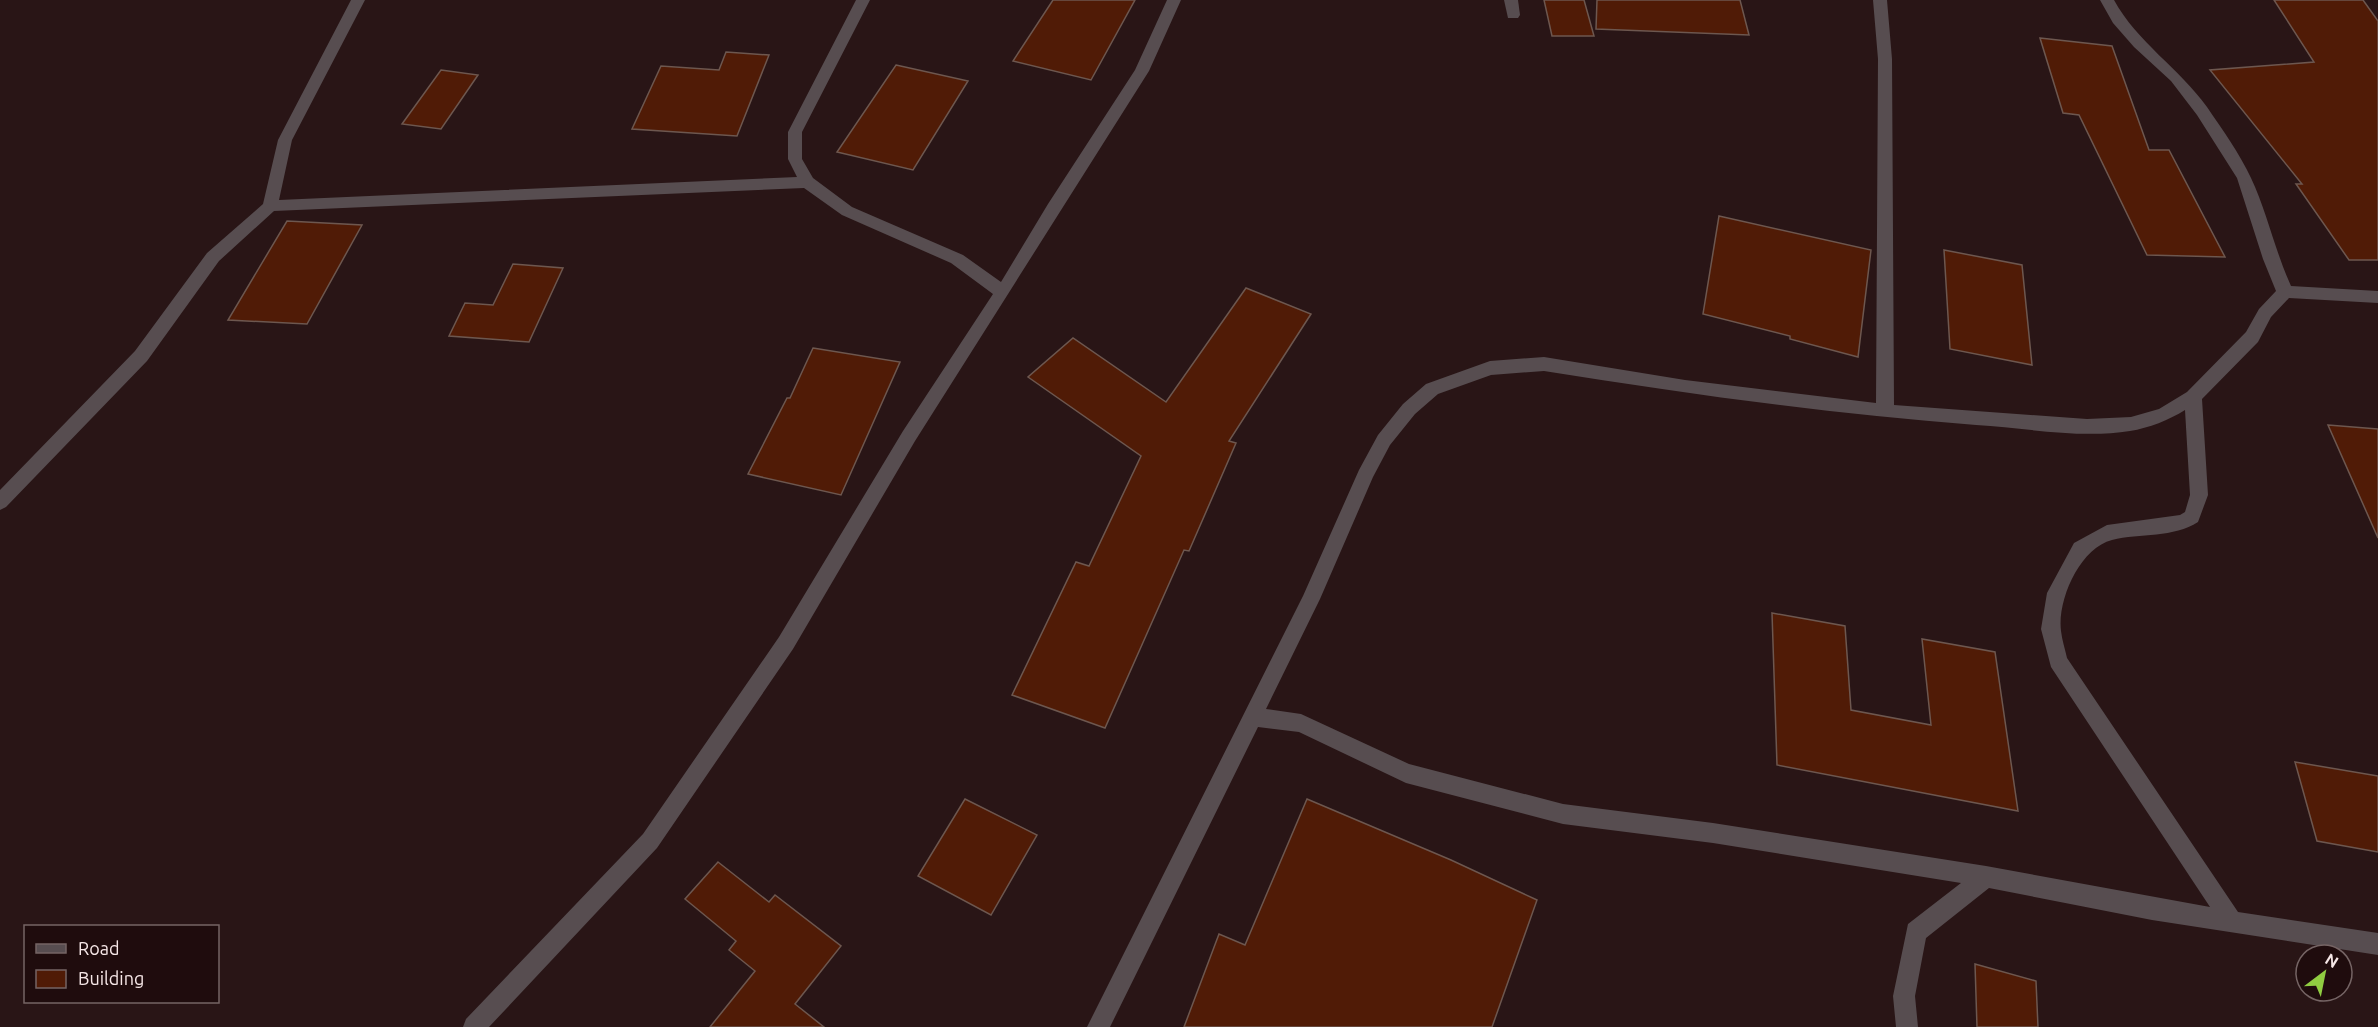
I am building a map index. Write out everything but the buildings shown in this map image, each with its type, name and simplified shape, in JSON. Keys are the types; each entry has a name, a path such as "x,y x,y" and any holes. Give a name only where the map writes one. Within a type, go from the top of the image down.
{"street":[{"path":"0,502 141,356 213,258 270,206 285,140 358,0"},
{"path":"863,0 795,132 795,159 807,182 847,211 957,259 1002,292"},
{"path":"474,1027 650,841 786,643 909,436 1142,72 1174,0"},
{"path":"1511,0 1513,15"},
{"path":"1880,0 1885,59 1885,411"},
{"path":"2107,0 2118,20 2139,44 2176,78 2195,102 2244,178 2271,259 2285,292"},
{"path":"270,206 807,182"},
{"path":"1098,1027 1311,599 1370,466 1384,440 1409,409 1431,389 1490,368 1544,364 1685,387 1885,411 2087,426 2132,424 2164,414 2193,397 2252,337 2265,313 2285,292 2378,297"},
{"path":"2193,397 2199,495 2192,517 2184,522 2107,533 2080,549 2056,593 2051,629 2058,661 2232,921"},
{"path":"1253,717 1301,723 1406,773 1563,814 1713,834 1986,877 2152,909 2378,944"},
{"path":"1907,1027 1904,996 1916,932 1986,877"}]}
